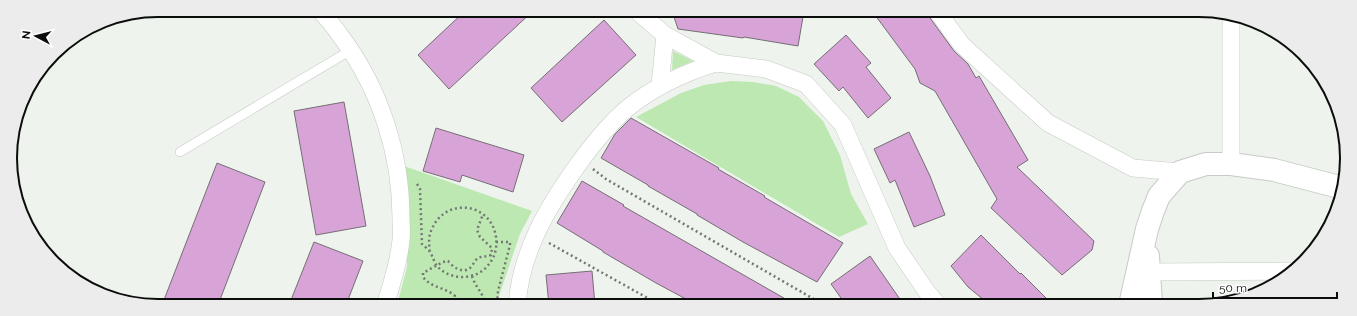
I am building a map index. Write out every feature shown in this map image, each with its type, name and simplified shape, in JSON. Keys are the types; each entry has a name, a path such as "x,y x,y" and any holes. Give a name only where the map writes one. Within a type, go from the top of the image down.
{"street":[{"path":"326,17 351,50 370,84 385,121 396,160 401,199 401,239 394,278 387,299"},
{"path":"644,17 665,35 716,63 766,69 806,84 843,125 897,248 933,299"},
{"path":"941,17 962,45 1048,123 1133,168 1180,172 1206,164 1231,164 1274,170 1337,187"},
{"path":"1231,21 1231,164"},
{"path":"660,86 665,35"},
{"path":"518,299 519,286 534,236 556,195 581,160 610,124 629,107 660,86 682,75 716,63"},
{"path":"1131,299 1147,229 1153,211 1159,196 1180,172"},
{"path":"1147,229 1151,299"},
{"path":"1149,272 1283,271"}],"lane":[{"path":"180,152 351,50"}],"path":[{"path":"581,160 606,179 814,299"},
{"path":"460,208 472,208 483,214 491,222 496,242 494,255 490,264 482,272 461,278 451,276 436,265 430,253 429,240 432,228 438,218 448,211 460,208"},
{"path":"454,299 455,296 442,288 432,285 423,277 423,273 436,265 448,261 452,266 458,269 470,268 478,258 491,256 492,248 480,236 477,230 483,214"},
{"path":"534,236 649,299"},
{"path":"496,242 510,242 497,299"},
{"path":"472,276 484,299"}],"green space":[{"path":"673,51 693,61 672,70"},
{"path":"731,81 753,82 776,86 799,97 823,121 840,155 851,194 868,224 839,237 636,117 681,93 704,85"},
{"path":"404,166 532,211 520,234 498,299 399,299 407,267 407,213"}],"building":[{"path":"459,17 526,17 449,89 418,55"},
{"path":"674,17 803,17 798,46 744,37 678,29"},
{"path":"876,17 929,17 954,51 968,64 976,78 979,76 1028,160 1017,167 1094,241 1092,250 1062,275 991,208 997,199 935,91 920,83 915,69"},
{"path":"604,20 636,55 562,122 531,88"},
{"path":"846,35 871,63 866,67 891,98 868,118 843,87 839,91 814,64"},
{"path":"344,102 366,226 316,235 294,111"},
{"path":"631,118 719,168 718,169 765,196 764,197 843,243 817,282 743,242 601,158 615,134"},
{"path":"436,128 524,155 513,192 462,175 460,182 423,171"},
{"path":"909,132 930,176 945,215 914,227 895,180 890,183 874,149"},
{"path":"217,163 265,182 220,299 164,299"},
{"path":"582,181 786,299 686,299 603,252 557,223"},
{"path":"981,235 1047,299 983,299 968,287 951,266"},
{"path":"314,242 363,261 348,299 291,299"},
{"path":"870,256 900,299 842,299 831,284"},
{"path":"592,271 594,299 548,299 546,275"}]}
